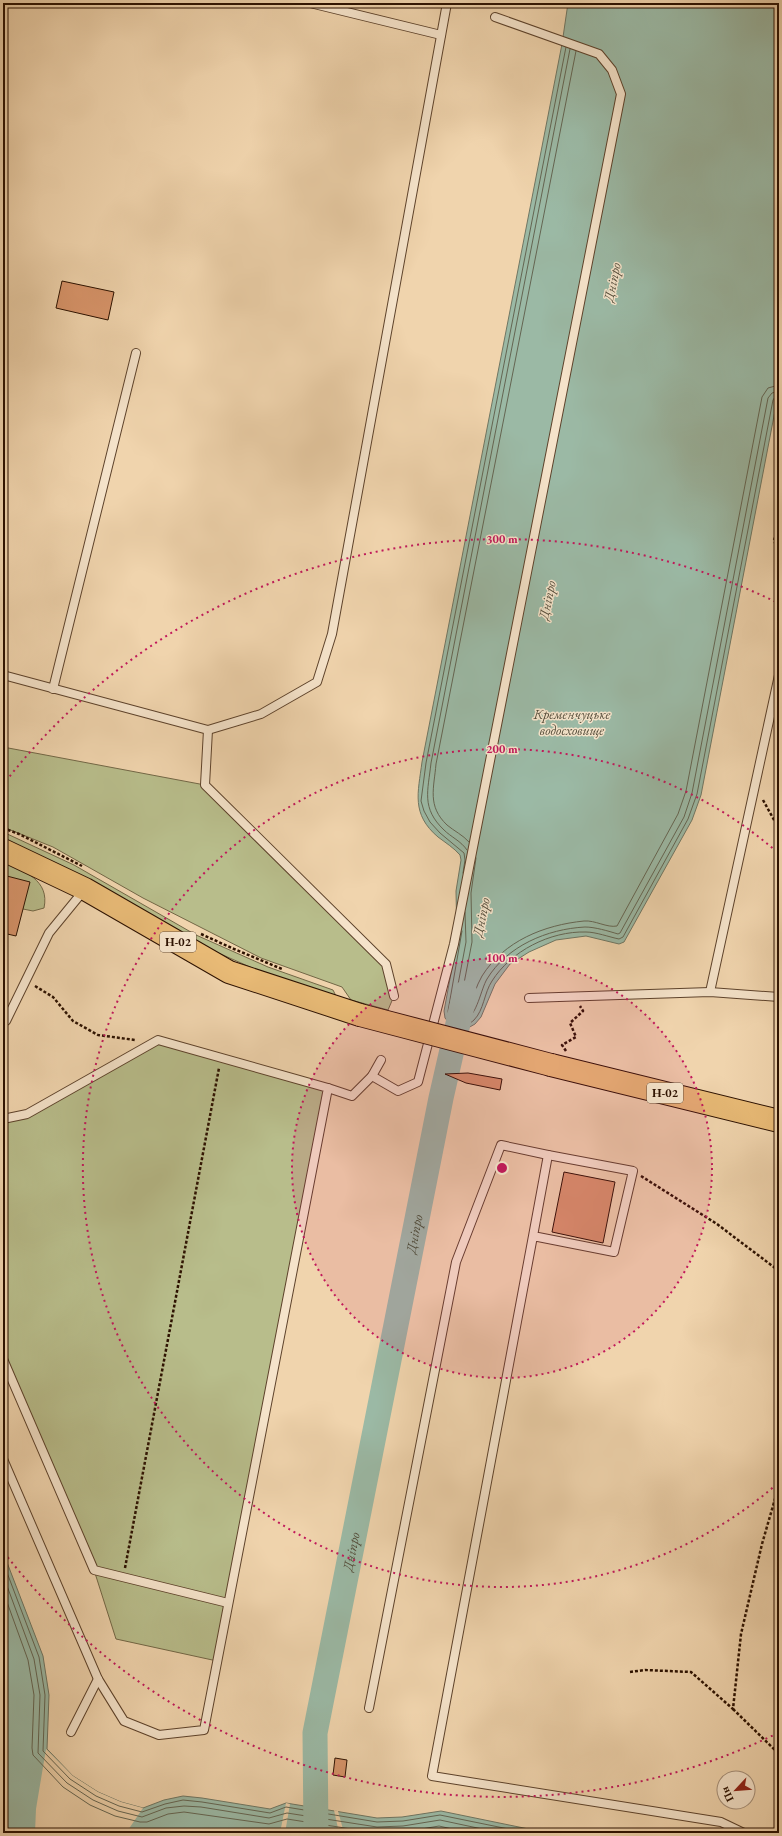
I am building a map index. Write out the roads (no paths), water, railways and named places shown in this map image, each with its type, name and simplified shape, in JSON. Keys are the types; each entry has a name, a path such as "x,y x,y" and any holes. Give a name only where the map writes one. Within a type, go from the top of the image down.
{"main road":[{"name":"Н-02","path":"3,850 86,879 229,972 360,1015 559,1060 779,1121"}],"lane":[{"path":"310,3 441,35"},
{"path":"3,675 208,730 261,714 317,682 332,634 447,3"},
{"path":"372,1076 398,1091 418,1082 454,944 621,94 612,70 599,54 495,17"},
{"path":"53,689 136,352"},
{"path":"710,992 779,675"},
{"path":"208,730 205,785 386,964 394,996"},
{"path":"3,1022 6,1021 49,933 86,879"},
{"path":"529,998 710,992 779,997"},
{"path":"3,1119 26,1114 158,1040 352,1096 372,1076 381,1060"},
{"path":"3,1460 98,1679 124,1721 158,1735 204,1730 328,1088"},
{"path":"369,1708 456,1262 501,1145 633,1171 614,1252 533,1236"},
{"path":"548,1155 432,1776 721,1822 744,1833"},
{"path":"3,1359 94,1570 228,1603"},
{"path":"71,1732 98,1679"}],"water":[{"name":"Кременчуцьке водосховище","path":"568,3 779,3 779,390 701,795 692,820 624,942 619,944 586,936 556,940 529,952 510,964 495,984 481,1017 475,1024 468,1028 450,1024 445,1018 444,1011 457,941 456,891 461,860 460,855 429,828 420,811 418,793 422,762 562,44"},
{"path":"3,1552 43,1656 49,1695 47,1749 73,1776 98,1792 121,1802 143,1808 164,1800 183,1796 270,1809 286,1803 377,1818 402,1817 441,1811 548,1833 3,1833"}],"waterway":[{"name":"Дніпро","path":"316,1833 315,1733 441,1098 465,993"}]}
